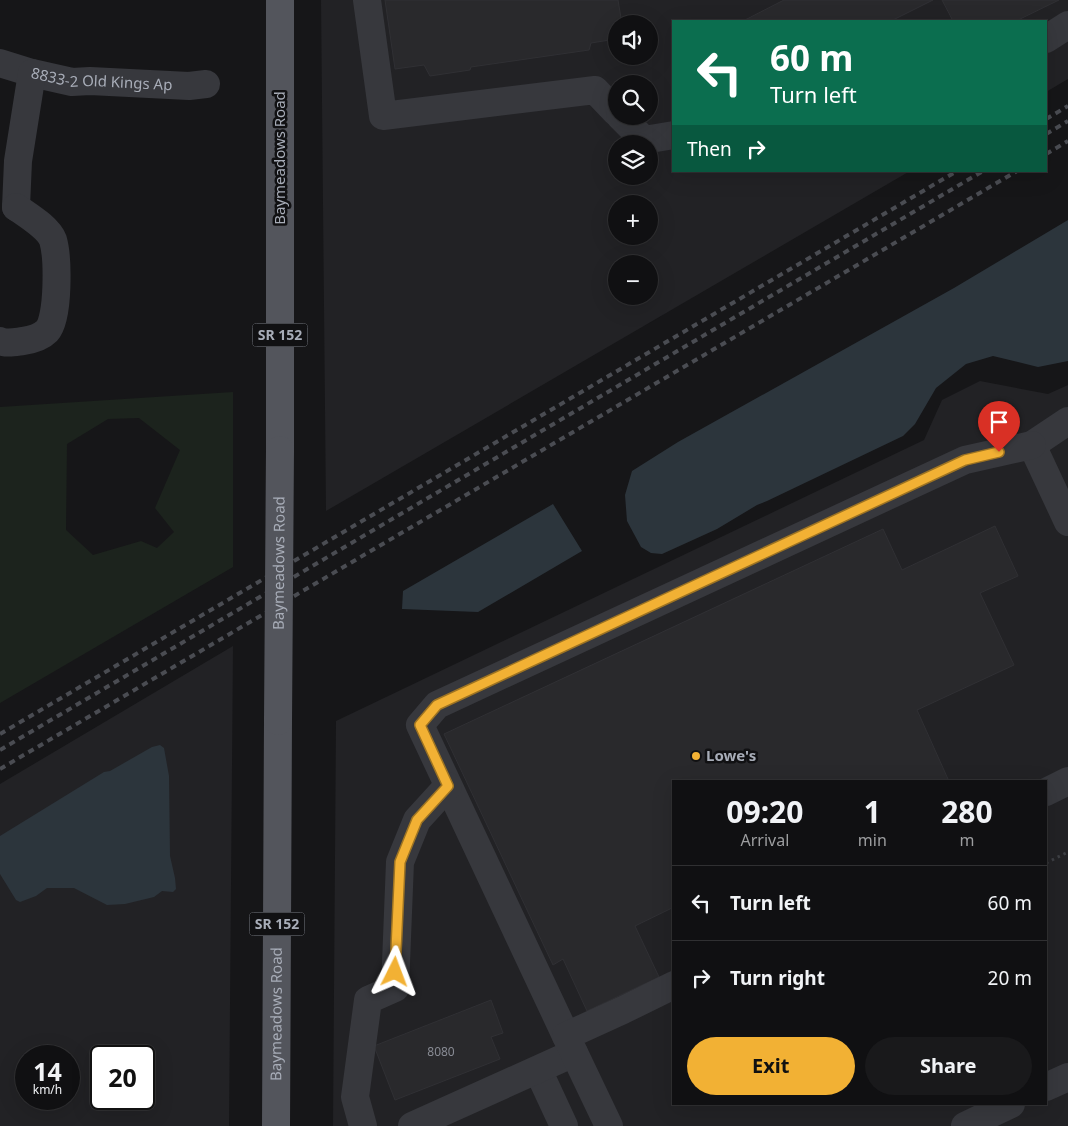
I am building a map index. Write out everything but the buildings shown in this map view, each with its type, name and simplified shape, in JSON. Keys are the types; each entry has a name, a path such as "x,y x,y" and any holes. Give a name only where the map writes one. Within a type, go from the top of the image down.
{"main road":[{"name":"Baymeadows Road","path":"276,1126 280,450 280,0"}],"street":[{"path":"367,0 383,116 595,90 608,104"},
{"path":"1047,38 1068,25"},
{"name":"8833-2 Old Kings Ap","path":"0,63 32,73 72,82 90,81 189,86 206,84"},
{"path":"0,341 5,343 30,340 48,330 56,300 57,269 53,240 45,229 8,211 32,73"},
{"path":"629,125 644,140 672,135"},
{"path":"609,1126 420,725 437,705 965,460 1032,444 1068,421"},
{"path":"1032,444 1068,522"},
{"path":"1047,792 1068,782"},
{"path":"363,1126 355,1097 368,1000 395,988 400,862 417,820 448,786"},
{"path":"412,1126 538,1070 570,1045 623,1010 672,987"},
{"path":"538,1070 563,1126"},
{"path":"1047,1087 1068,1077"},
{"path":"965,1126 1009,1105"}],"path":[{"path":"1047,862 1068,852"}],"shaded area":[{"path":"321,0 1068,0 1068,79 1047,91 1047,20 672,20 672,172 908,172 326,511"},
{"path":"1068,220 1068,361 1038,367 993,356 966,364 936,388 915,424 903,436 757,505 717,529 662,554 651,553 641,547 627,521 625,495 632,471 678,442 954,288"},
{"path":"980,381 1048,394 1068,385 1068,1126 333,1126 336,721 924,440 942,400"},
{"path":"233,392 233,567 0,703 0,407","holes":["139,418 180,450 155,508 174,532 157,548 141,541 93,555 66,530 67,444 108,419"]},
{"path":"553,504 582,551 478,612 402,609 403,591"},
{"path":"233,646 229,1126 0,1126 0,784"},
{"path":"160,745 164,748 169,776 170,856 176,889 173,892 162,891 154,897 125,904 107,905 74,888 47,888 36,896 20,902 16,900 0,874 0,836 104,772 110,771 152,747"}],"railway":[{"path":"1047,118 1068,106"},
{"path":"1047,133 1068,121"},
{"path":"1047,153 1068,141"},
{"path":"0,734 955,172"},
{"path":"0,750 981,172"},
{"path":"0,769 1015,172"}],"place":[{"name":"Lowe's","path":"696,756"}],"route":[{"path":"395,972 400,862 417,820 448,786 420,725 437,705 965,460 999,452"}]}
